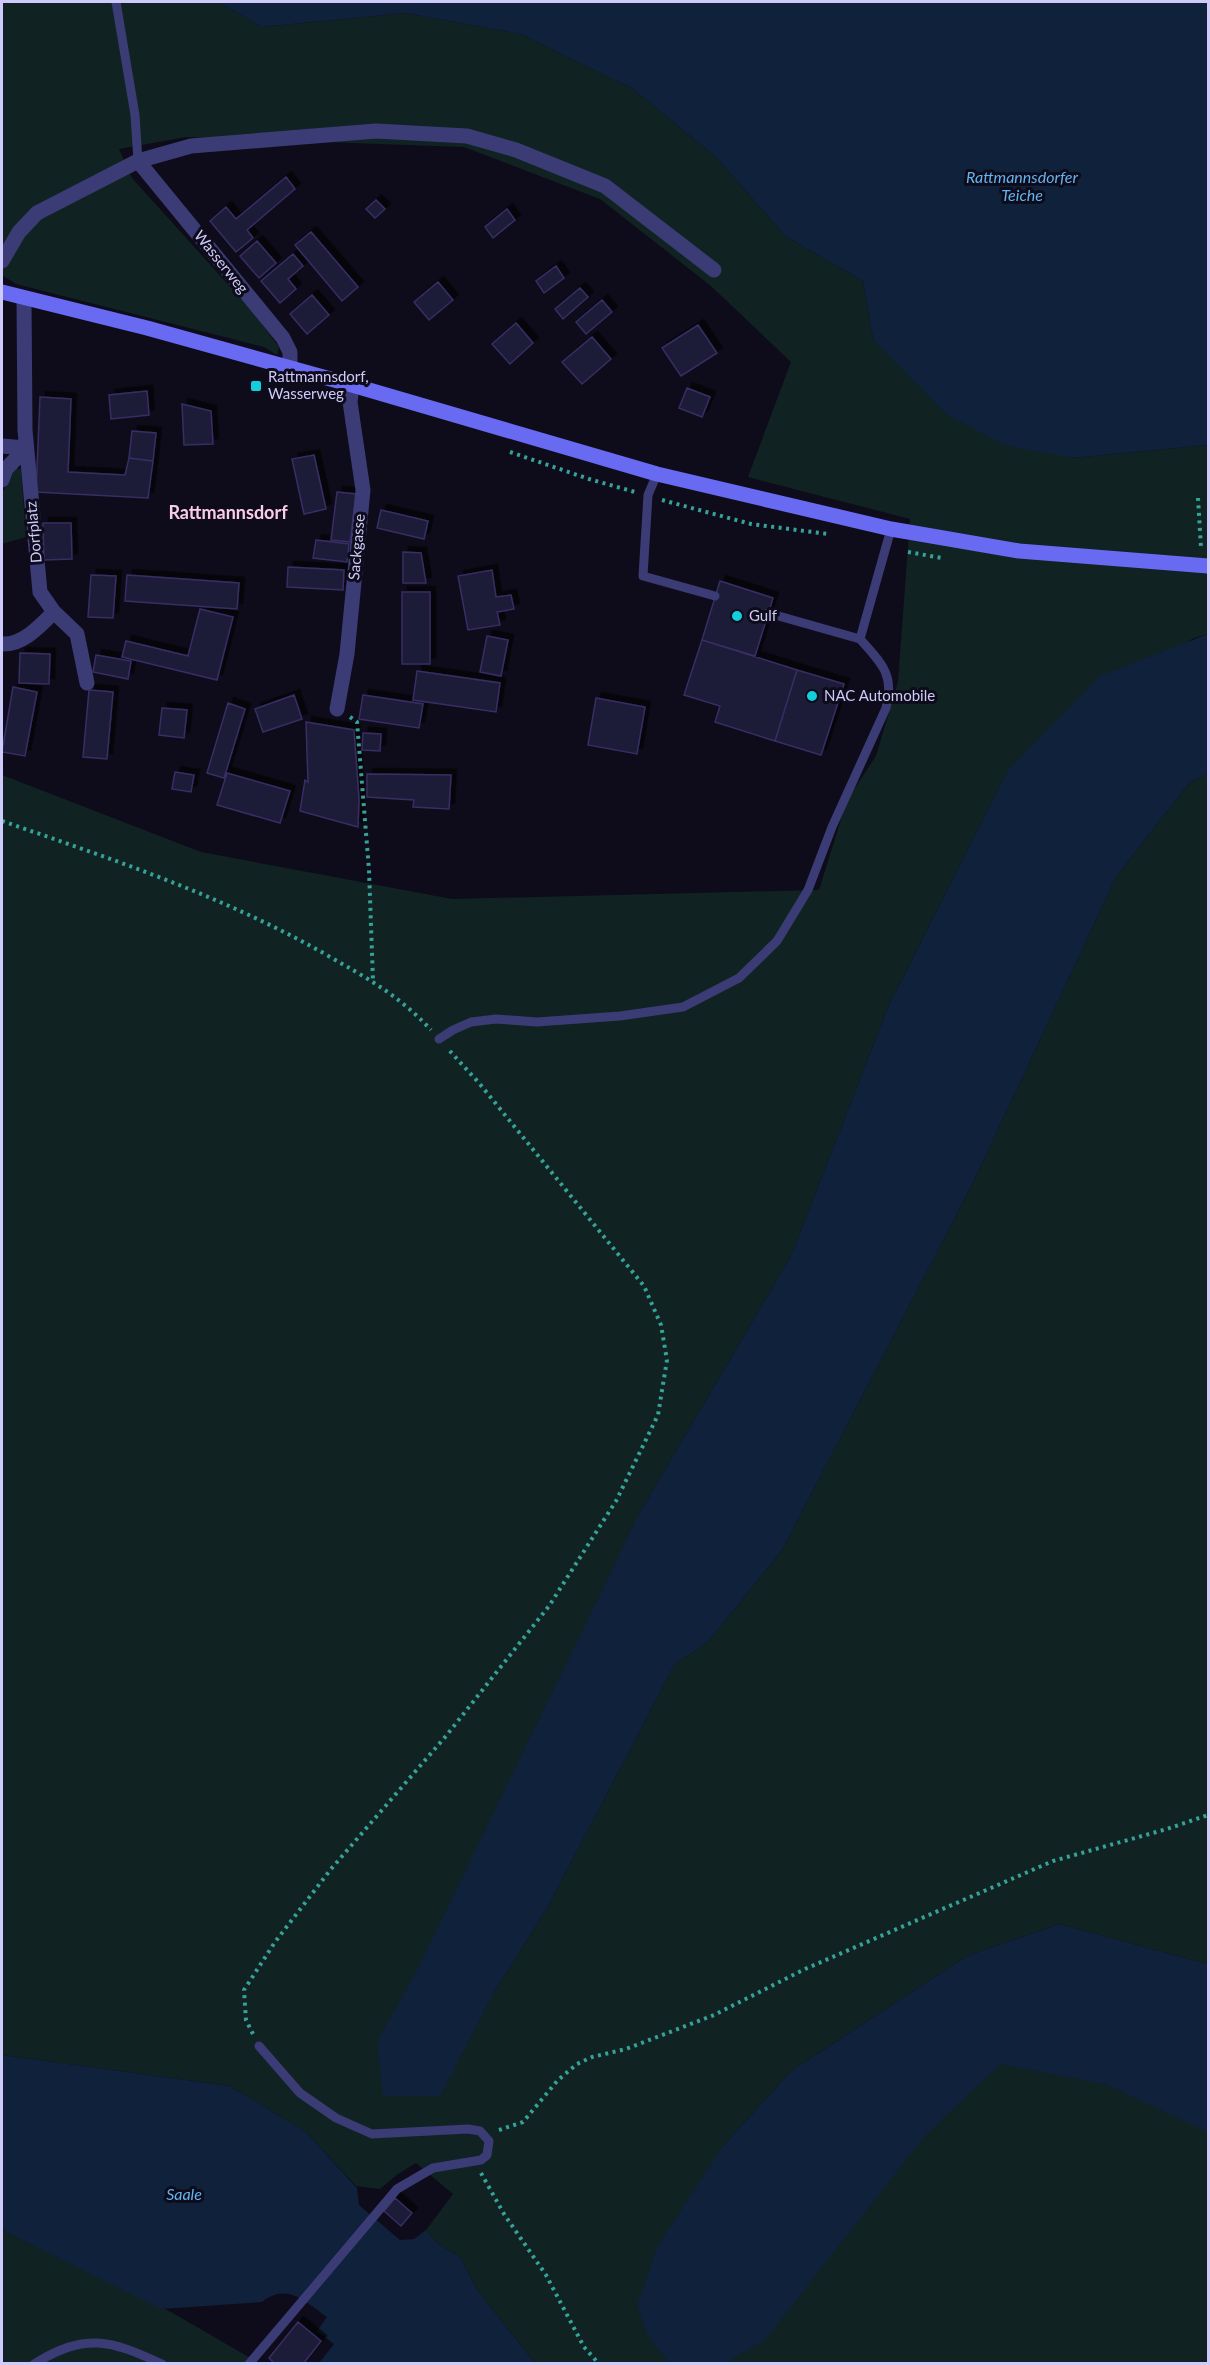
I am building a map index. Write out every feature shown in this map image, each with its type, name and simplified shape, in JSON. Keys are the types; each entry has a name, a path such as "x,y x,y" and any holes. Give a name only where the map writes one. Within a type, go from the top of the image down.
{"main road":[{"path":"2,292 147,328 657,474 891,529 1019,551 1205,566"}],"street":[{"path":"2,261 19,232 37,213 138,161 191,146 376,131 466,136 516,150 605,186 714,270"},
{"name":"Wasserweg","path":"138,161 283,338 290,352 290,368"},
{"name":"Dorfplatz","path":"24,298 26,448 40,592 54,612 77,634 87,683"},
{"name":"Sackgasse","path":"337,709 347,654 363,490 350,402 352,385"},
{"path":"2,446 26,448"},
{"path":"2,480 6,469 26,448"},
{"path":"2,644 10,644 31,634 54,612"}],"lane":[{"path":"116,2 135,115 138,161"},
{"path":"657,474 648,495 643,576 715,597"},
{"path":"860,639 891,529"},
{"path":"439,1040 453,1030 471,1022 496,1019 537,1022 608,1017 683,1007 740,978 777,941 808,890 832,827 890,695 886,670 860,639 768,613"},
{"path":"249,2364 397,2189 433,2168 481,2160 487,2154 489,2141 480,2131 468,2129 372,2134 336,2118 300,2093 259,2046"},
{"path":"34,2364 51,2353 85,2342 122,2346 162,2364"}],"path":[{"path":"1198,498 1205,566"},
{"path":"337,709 357,722 369,858 373,981"},
{"path":"2,821 146,870 288,933 373,981 410,1008 479,1083 644,1286 661,1325 667,1360 658,1416 616,1501 549,1606 446,1736 331,1869 274,1942 244,1990 246,2020 259,2046"},
{"path":"486,2135 523,2122 558,2080 578,2064 592,2057 626,2049 714,2015 805,1969 1053,1861 1209,1815"},
{"path":"475,2162 504,2214 546,2275 584,2347 599,2364"}],"green space":[{"path":"2,2 218,2 262,27 405,13 521,34 633,89 717,158 785,236 863,281 873,339 1072,458 1208,445 1208,634 1192,639 1008,770 889,1005 791,1256 640,1512 493,1994 546,1910 675,1664 708,1642 782,1550 972,1185 1116,877 1190,782 1208,774 1208,1964 1059,1924 967,1956 791,2071 723,2146 990,2052 1105,2084 1208,2122 1208,2363 535,2363 478,2291 460,2257 436,2242 426,2230 453,2194 416,2163 380,2189 356,2186 306,2132 230,2086 2,2055 2,775 201,852 452,899 819,890 847,800 876,756 898,682 910,519 748,477 791,362 711,286 600,199 464,147 186,137 119,149 132,178 252,311 279,347 277,355 264,347 16,284 2,275"},
{"path":"12,467 21,469 26,537 2,544 2,494"},
{"path":"2,2230 171,2312 259,2363 2,2363"}],"water":[{"name":"Rattmannsdorfer Teiche","path":"218,2 1208,2 1208,445 1072,458 1004,445 946,414 873,339 863,281 785,236 717,158 633,89 521,34 405,13 262,27"},
{"path":"1208,634 1208,774 1190,782 1116,877 972,1185 782,1550 708,1642 675,1664 546,1910 493,1994 440,2096 383,2096 377,2042 419,1966 640,1512 791,1256 889,1005 1008,770 1100,676"},
{"path":"1059,1924 1208,1964 1208,2132 1105,2084 1000,2064 924,2137 765,2340 725,2363 669,2363 648,2336 637,2306 657,2247 723,2146 791,2071 967,1956"},
{"name":"Saale","path":"2,2055 230,2086 306,2132 357,2188 359,2205 400,2240 414,2239 426,2230 436,2242 460,2257 478,2291 535,2363 319,2363 334,2344 317,2331 327,2317 296,2296 280,2294 271,2296 262,2302 161,2309 2,2230"}],"building":[{"path":"286,177 295,189 247,230 253,238 236,252 210,221 226,207 236,219"},
{"path":"376,200 385,209 375,218 366,209"},
{"path":"507,209 515,220 493,238 485,227"},
{"path":"311,232 358,287 342,301 295,245"},
{"path":"257,241 276,263 259,278 240,256"},
{"path":"293,254 303,266 288,279 296,289 280,303 261,281"},
{"path":"556,266 564,278 544,293 536,281"},
{"path":"438,282 453,300 429,320 414,302"},
{"path":"580,288 588,297 563,319 555,309"},
{"path":"312,295 329,315 307,334 290,314"},
{"path":"602,300 612,312 586,334 576,322"},
{"path":"516,323 533,343 510,364 492,344"},
{"path":"698,325 717,353 681,376 662,348"},
{"path":"592,337 611,359 582,384 562,362"},
{"path":"687,388 710,397 702,417 679,408"},
{"path":"147,391 149,415 111,419 109,395"},
{"path":"40,397 71,399 68,472 125,475 129,458 153,461 148,498 36,492"},
{"path":"182,404 211,411 213,444 184,445"},
{"path":"132,431 156,433 153,461 129,458"},
{"path":"314,455 326,509 304,514 292,459"},
{"path":"337,492 356,494 350,542 331,540"},
{"path":"381,510 428,521 424,539 377,528"},
{"path":"43,523 71,523 72,559 44,560"},
{"path":"316,540 349,544 347,562 313,558"},
{"path":"403,552 421,553 426,583 403,583"},
{"path":"288,567 344,570 343,590 287,587"},
{"path":"492,570 496,597 511,595 514,609 497,612 500,625 468,630 458,576"},
{"path":"91,575 116,576 113,618 88,617"},
{"path":"127,575 239,583 237,609 125,601"},
{"path":"720,581 773,598 755,656 702,640"},
{"path":"402,592 430,592 430,664 402,664"},
{"path":"200,609 233,617 217,680 122,657 126,641 188,656"},
{"path":"487,636 508,640 501,676 480,672"},
{"path":"702,640 797,670 775,741 715,722 720,706 684,695"},
{"path":"20,653 50,654 49,684 19,683"},
{"path":"96,655 131,661 128,679 93,672"},
{"path":"797,670 844,684 821,755 775,741"},
{"path":"417,671 500,683 496,712 413,700"},
{"path":"13,687 37,692 25,756 2,752"},
{"path":"89,690 113,692 107,759 83,757"},
{"path":"294,695 302,719 263,732 255,709"},
{"path":"363,695 423,704 419,728 359,719"},
{"path":"596,698 645,707 637,754 588,745"},
{"path":"228,703 245,709 224,778 207,773"},
{"path":"162,708 187,710 184,738 159,735"},
{"path":"306,722 354,730 359,799 358,827 300,811 305,780 308,782"},
{"path":"363,733 381,734 380,751 362,750"},
{"path":"175,772 194,775 191,792 172,789"},
{"path":"227,773 290,791 280,823 217,805"},
{"path":"367,774 451,775 449,809 413,807 414,800 367,797"},
{"path":"395,2198 412,2213 401,2226 384,2211"},
{"path":"298,2322 321,2341 303,2364 275,2364 269,2358"}],"place":[{"name":"Rattmannsdorf, Wasserweg","path":"256,386"},
{"name":"Gulf","path":"737,616"},
{"name":"NAC Automobile","path":"812,696"}],"district":[{"name":"Rattmannsdorf","path":"228,513"}]}
